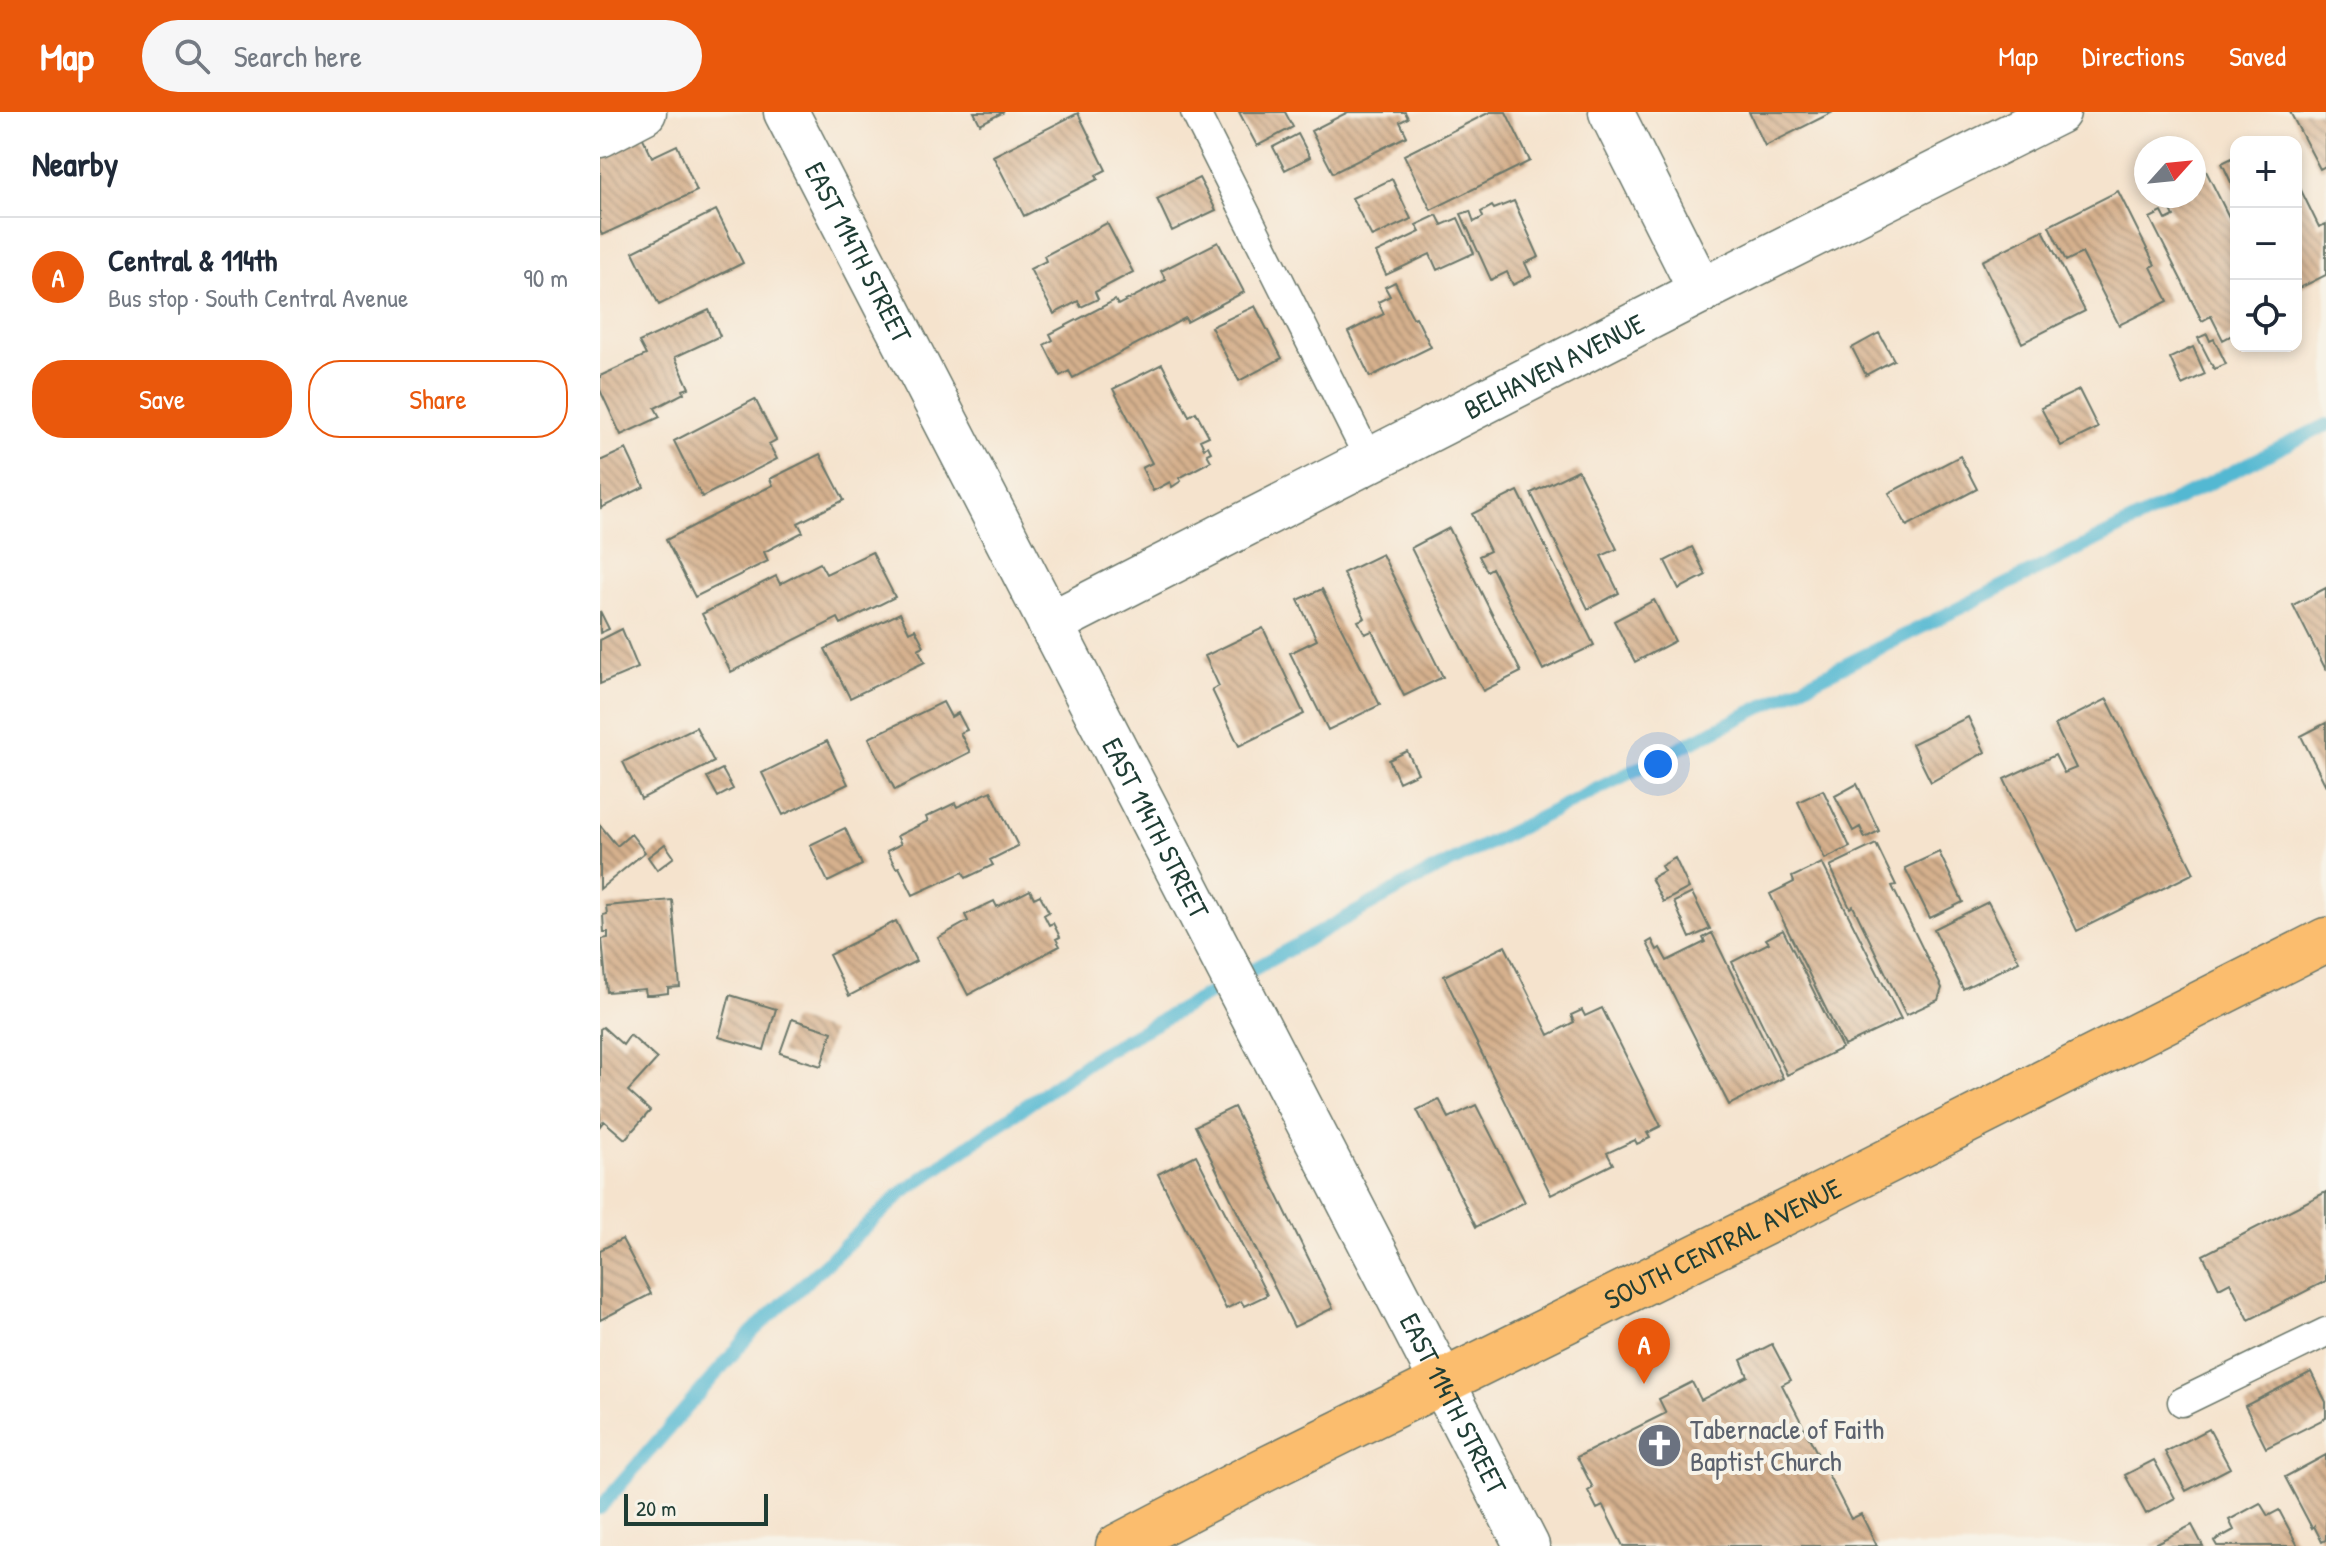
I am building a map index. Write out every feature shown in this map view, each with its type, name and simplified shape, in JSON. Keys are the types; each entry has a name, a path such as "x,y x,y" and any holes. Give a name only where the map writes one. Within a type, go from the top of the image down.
{"main road":[{"name":"SOUTH CENTRAL AVENUE","path":"1118,1546 1254,1475 1801,1205 2326,940"}],"street":[{"path":"600,135 644,112"},
{"name":"EAST 114TH STREET","path":"786,112 1527,1546"},
{"path":"1611,112 1701,291"},
{"name":"BELHAVEN AVENUE","path":"1050,624 2043,115"}],"lane":[{"path":"1195,112 1370,461"},
{"path":"2182,1402 2326,1332"}],"building":[{"path":"974,112 1004,112 980,124"},
{"path":"1239,112 1285,112 1293,127 1257,146"},
{"path":"1348,112 1405,112 1408,118 1400,122 1407,136 1333,173 1311,131"},
{"path":"1490,112 1506,112 1530,161 1431,210 1404,155"},
{"path":"1749,112 1833,112 1765,146"},
{"path":"2290,112 2326,112 2326,166 2320,169"},
{"path":"1078,113 1106,170 1096,175 1098,179 1024,216 993,156"},
{"path":"641,134 652,157 677,145 697,191 602,235 600,153"},
{"path":"1298,134 1310,157 1285,170 1273,147"},
{"path":"2230,159 2230,180 2222,163"},
{"path":"2206,171 2230,219 2230,336 2223,340 2211,316 2202,321 2150,218 2162,212 2166,220 2174,216 2170,208 2206,208"},
{"path":"1199,178 1216,210 1172,231 1157,199"},
{"path":"1392,179 1411,219 1372,237 1352,198"},
{"path":"2118,191 2155,265 2151,267 2168,301 2119,325 2082,253 2066,261 2049,226"},
{"path":"2302,192 2319,227 2326,224 2326,275 2302,287"},
{"path":"1514,201 1539,257 1525,263 1531,276 1513,285 1507,272 1491,280 1461,214 1470,211 1474,222 1483,217 1481,212 1492,206 1494,209"},
{"path":"716,210 743,263 659,305 633,252"},
{"path":"1437,215 1442,225 1458,218 1474,253 1437,270 1430,254 1386,275 1376,253 1420,232 1416,225"},
{"path":"1107,223 1133,272 1095,292 1098,299 1081,307 1078,301 1054,314 1030,269 1046,261 1044,256"},
{"path":"2043,230 2085,311 2022,343 1982,261"},
{"path":"1218,242 1244,292 1187,322 1185,318 1073,378 1069,371 1060,376 1044,345 1053,340 1050,334 1115,300 1118,305 1166,280 1161,271"},
{"path":"1395,282 1431,347 1370,377 1348,332 1384,314 1378,302 1390,296 1385,287"},
{"path":"1255,306 1282,358 1239,381 1211,327"},
{"path":"709,310 720,336 675,357 689,388 655,408 660,417 621,435 600,390 600,376 646,355 639,342"},
{"path":"1879,333 1894,360 1866,375 1852,348"},
{"path":"2207,334 2210,341 2214,339 2226,364 2214,369 2198,338"},
{"path":"2193,347 2205,374 2182,385 2170,358"},
{"path":"1162,364 1189,416 1196,412 1209,436 1200,440 1204,448 1208,446 1211,452 1207,454 1211,461 1179,478 1181,481 1172,487 1170,482 1153,491 1142,468 1152,463 1113,389"},
{"path":"2079,390 2098,428 2061,446 2041,408"},
{"path":"755,399 776,440 769,444 777,459 702,497 674,441"},
{"path":"626,449 644,487 601,508 600,461"},
{"path":"820,454 844,500 798,523 803,532 764,552 768,561 695,597 666,540 773,485 770,479"},
{"path":"1960,456 1977,489 1907,526 1889,493"},
{"path":"1578,470 1617,549 1601,556 1619,593 1588,609 1531,493"},
{"path":"1518,491 1594,645 1543,670 1492,568 1487,571 1479,556 1490,551 1472,514"},
{"path":"1449,528 1521,672 1483,691 1411,548"},
{"path":"1692,547 1706,575 1679,589 1665,561"},
{"path":"872,552 895,597 841,624 838,618 731,672 702,614 776,576 780,584 820,563 826,574"},
{"path":"1382,554 1443,677 1404,696 1372,631 1365,634 1358,621 1365,618 1343,573"},
{"path":"2326,588 2326,670 2293,605"},
{"path":"1322,589 1380,705 1328,730 1290,653 1317,640 1298,600"},
{"path":"1654,600 1675,641 1635,662 1614,621"},
{"path":"600,611 609,629 600,633"},
{"path":"900,613 909,632 915,629 924,646 918,649 925,662 850,698 825,649"},
{"path":"1263,628 1304,714 1239,746 1212,690 1219,686 1205,656"},
{"path":"622,629 638,668 600,684 600,640"},
{"path":"2107,699 2194,873 2077,931 2004,779 2055,755 2064,773 2076,768 2055,725"},
{"path":"943,702 951,717 958,713 967,730 960,733 970,752 895,790 869,738"},
{"path":"1968,717 1985,752 1931,782 1912,744"},
{"path":"2326,723 2326,786 2301,736"},
{"path":"696,727 714,762 641,799 623,762"},
{"path":"827,741 848,784 783,815 762,773"},
{"path":"1407,751 1418,773 1399,782 1389,760"},
{"path":"722,769 733,789 718,797 707,777"},
{"path":"1857,784 1879,831 1865,838 1860,827 1853,831 1835,796"},
{"path":"1823,790 1850,847 1825,859 1798,802"},
{"path":"991,791 1018,846 990,860 993,865 966,878 963,872 913,895 887,851 901,844 897,836 955,803 957,807"},
{"path":"600,825 617,846 631,834 645,852 600,889"},
{"path":"845,828 862,865 828,882 810,845"},
{"path":"665,844 674,857 657,870 648,857"},
{"path":"1876,844 1896,885 1892,886 1942,988 1938,1000 1906,1015 1830,866"},
{"path":"1939,852 1963,902 1930,918 1905,868"},
{"path":"1675,858 1689,888 1663,902 1651,878 1664,871 1661,866"},
{"path":"1822,863 1901,1019 1844,1046 1770,894 1794,882 1792,877"},
{"path":"1030,890 1034,898 1040,895 1049,912 1044,915 1049,925 1053,923 1060,937 1056,939 1060,946 968,995 938,938 968,921 965,915 994,901 997,907"},
{"path":"1692,893 1710,929 1690,938 1674,902"},
{"path":"672,900 680,987 668,988 668,993 652,995 646,995 645,989 607,992 602,939 608,938 608,932 604,932 606,906"},
{"path":"1988,902 2019,961 1963,989 1934,929"},
{"path":"896,921 916,961 849,996 829,955"},
{"path":"1783,930 1842,1048 1787,1075 1732,962 1769,943 1766,939"},
{"path":"1712,933 1783,1078 1729,1105 1647,943 1652,940 1667,961 1705,942 1703,938"},
{"path":"1505,946 1549,1035 1574,1022 1571,1015 1582,1010 1585,1016 1602,1008 1661,1126 1647,1133 1650,1138 1637,1144 1635,1140 1607,1153 1613,1164 1551,1195 1444,976"},
{"path":"730,995 776,1009 764,1050 719,1037"},
{"path":"792,1019 832,1032 821,1066 780,1053"},
{"path":"603,1027 623,1045 630,1035 657,1059 628,1091 650,1111 625,1139 604,1121 600,1126 600,1029"},
{"path":"1439,1099 1449,1118 1476,1105 1525,1202 1476,1227 1417,1110"},
{"path":"1234,1107 1333,1308 1294,1327 1195,1126"},
{"path":"1196,1155 1267,1295 1244,1306 1241,1301 1226,1309 1158,1174"},
{"path":"2326,1192 2326,1281 2249,1320 2230,1282 2219,1288 2203,1255"},
{"path":"622,1239 651,1294 600,1320 600,1250"},
{"path":"1772,1344 1791,1380 1782,1385 1851,1519 1861,1514 1877,1546 1623,1546 1603,1506 1597,1509 1588,1491 1593,1488 1577,1457 1666,1413 1659,1399 1692,1382 1701,1400 1748,1376 1741,1360"},
{"path":"2311,1372 2326,1402 2326,1418 2266,1448 2245,1406"},
{"path":"2209,1429 2230,1468 2186,1491 2165,1452"},
{"path":"2326,1455 2326,1540 2322,1542 2285,1477"},
{"path":"2154,1460 2175,1498 2146,1514 2125,1475"},
{"path":"2260,1503 2268,1516 2279,1510 2298,1546 2217,1546 2214,1541 2234,1530 2229,1520"},
{"path":"2192,1525 2203,1546 2150,1546"}],"waterway":[{"path":"600,1508 751,1333 902,1193 1098,1055 1411,882 2326,425"}],"place":[{"name":"Central & 114th","path":"1644,1384"},
{"name":"Tabernacle of Faith Baptist Church","path":"1659,1445"}]}
